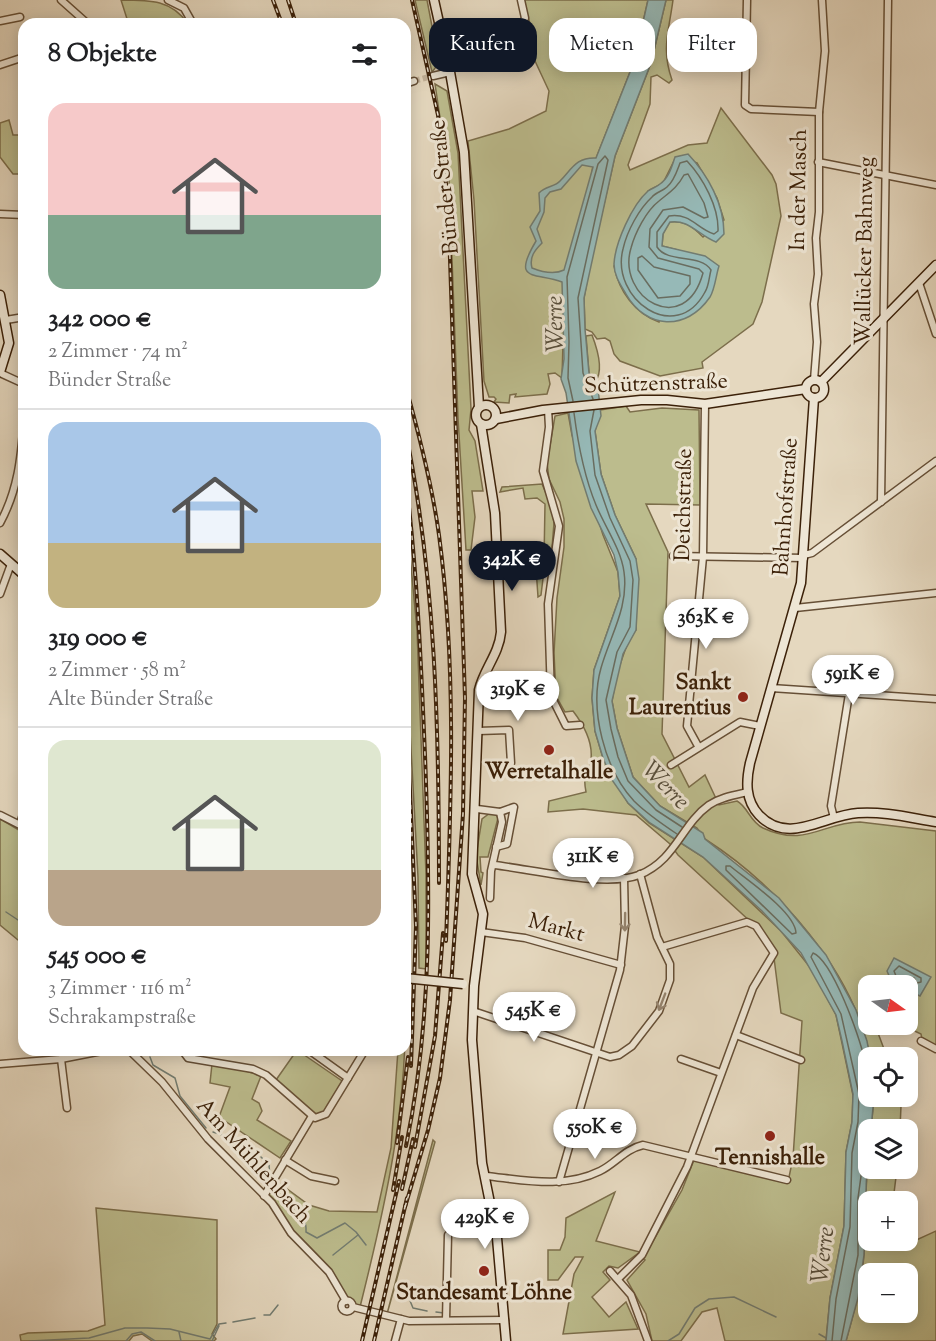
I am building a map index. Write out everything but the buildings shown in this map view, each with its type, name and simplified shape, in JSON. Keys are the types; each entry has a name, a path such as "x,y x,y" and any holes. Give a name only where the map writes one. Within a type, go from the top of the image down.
{"main road":[{"name":"Bünder Straße","path":"434,0 438,18"},
{"name":"Bünder Straße","path":"450,72 464,152 483,406 476,418 491,419 485,457 497,539 501,632 499,647 481,682 478,731"},
{"path":"817,381 824,392 814,398 808,395 807,384 817,381 936,265"},
{"path":"0,295 9,343 0,372"},
{"name":"Schützenstraße","path":"491,419 545,409 653,399 705,404 806,389"},
{"name":"Bahnhofstraße","path":"748,792 748,773 795,608 804,557 814,398"},
{"path":"483,406 491,419"},
{"path":"0,554 18,570"},
{"path":"478,731 477,809 472,874 483,906 474,986 472,1040 482,1163 499,1253 506,1341"},
{"path":"748,792 756,812 767,822 779,828 798,829 834,818 861,813 936,822"},
{"path":"411,979 474,986"}],"street":[{"path":"61,0 81,18"},
{"path":"168,0 183,8 189,18"},
{"path":"521,0 525,18"},
{"path":"747,0 745,105 751,109 819,112"},
{"name":"In der Masch","path":"817,381 819,112 825,51 822,0"},
{"name":"Wallücker Bahnweg","path":"881,502 888,0"},
{"path":"0,21 20,17"},
{"path":"0,65 18,59"},
{"path":"433,76 450,72"},
{"path":"818,162 936,185"},
{"path":"0,214 18,215"},
{"path":"919,283 936,334"},
{"path":"6,320 18,318"},
{"path":"0,372 18,381"},
{"name":"Deichstraße","path":"698,746 687,726 703,557 705,404"},
{"path":"545,409 549,427 543,471 559,526 548,604 551,696 566,726 580,725"},
{"path":"673,556 804,557 936,461"},
{"path":"0,523 11,502 18,479"},
{"path":"0,594 11,564"},
{"path":"795,608 936,593"},
{"path":"771,688 936,699"},
{"path":"834,818 831,804 849,694"},
{"path":"671,765 698,746 740,722 760,726"},
{"path":"478,731 509,730 511,762"},
{"path":"494,865 551,876 624,878 640,874 667,857 699,815 721,798 748,792"},
{"path":"477,809 500,813 514,807 507,844 496,847"},
{"path":"490,898 489,885 502,822 500,813"},
{"path":"0,815 18,823"},
{"path":"473,1011 610,1057 625,1052 659,1011 670,973 670,964 657,937 640,874"},
{"path":"560,1182 621,965 625,926 624,878"},
{"path":"618,1279 642,1255 691,1157 753,988 774,953 756,926 747,922 662,947"},
{"name":"Markt","path":"481,932 525,938 621,965"},
{"path":"736,1035 801,1060"},
{"path":"921,1041 936,1048"},
{"path":"0,1064 76,1056"},
{"name":"Am Mühlenbach","path":"135,1056 168,1088 208,1139 264,1196 291,1233 321,1262 346,1301 342,1305 344,1311 350,1311 353,1307 401,1319"},
{"path":"186,1056 254,1069 266,1075 315,1118 326,1114 361,1056"},
{"path":"317,1056 348,1078"},
{"path":"61,1059 67,1108"},
{"path":"681,1059 721,1073"},
{"path":"264,1196 312,1116"},
{"path":"486,1176 560,1182 576,1181 601,1171 631,1149 643,1145 787,1180"},
{"path":"285,1160 311,1176 335,1181"},
{"path":"447,1320 448,1235"},
{"path":"610,1271 631,1295 639,1311 648,1341"},
{"path":"395,1341 401,1319 505,1320"}],"green space":[{"path":"121,0 160,3 175,10 184,18 127,18"},
{"path":"415,0 427,0 430,18 429,59"},
{"path":"522,0 648,0 644,18 549,18 549,72 630,72 593,166 563,342 562,378 555,373 548,374 550,384 547,394 515,397 516,394 510,395 509,403 494,402 496,399 489,397 484,381 474,200 468,141 509,129 546,111 549,91 537,65 537,18 528,18"},
{"path":"666,0 673,0 670,18 667,18 666,49 667,72 670,72 672,80 669,83 657,75 651,77 650,104 628,165 630,170 688,145 707,143 721,108 772,175 776,184 781,216 762,302 753,324 702,362 703,368 660,376 620,361 614,354 610,341 605,338 597,339 592,332 585,329 584,298 615,156 648,72 655,72 655,46","holes":["676,157 697,163 717,198 724,220 703,237 688,225 669,222 663,234 662,246 678,250 659,322 650,318 624,293 614,266 648,191 663,183"]},
{"path":"435,84 447,91 458,153 471,409 469,430 475,441 483,491 472,491 475,517 471,550 466,550 458,418 449,178"},
{"path":"9,120 13,135 18,135 18,174 13,174 0,157 0,123"},
{"path":"592,335 598,353 599,366 595,382 589,373 586,336"},
{"path":"626,406 630,412 662,408 699,410 700,505 646,504 668,552 662,734 689,787 705,775 719,805 737,801 763,828 791,836 860,822 936,831 936,1050 922,1039 918,1033 918,975 858,975 858,1018 848,993 830,963 809,933 785,906 732,858 705,839 697,828 660,806 633,777 617,728 612,701 617,673 629,639 636,630 636,559 615,515 601,474 595,431 600,410"},
{"path":"568,413 572,435 603,535 618,572 620,596 594,670 592,698 595,731 603,758 628,803 649,823 703,857 781,931 813,971 836,1015 853,1095 852,1122 846,1152 844,1226 830,1298 826,1341 725,1341 717,1308 702,1312 681,1341 652,1341 646,1314 627,1280 645,1260 643,1259 682,1190 694,1160 788,1182 793,1158 802,1021 781,1013 774,958 753,924 678,855 670,844 636,815 583,809 548,812 549,801 586,792 585,777 591,759 589,739 584,727 573,711 565,712 556,696 554,653 557,598 564,547 564,519 560,502 549,479 547,463 555,416"},
{"path":"542,484 552,507 554,523 551,560 544,570 541,595 538,597 536,568 543,565 544,560 545,504 537,498 525,499 523,488 500,492 502,487"},
{"path":"411,566 417,630 426,875 426,969 419,968 418,877 411,749"},
{"path":"490,813 496,814 498,818 488,857 480,857 483,873 481,885 476,856 482,819"},
{"path":"0,819 18,830 18,940 0,925"},
{"path":"864,1035 879,1035 883,1047 867,1047"},
{"path":"293,1056 306,1056 345,1083 326,1113 316,1116 276,1080"},
{"path":"398,1056 404,1056 399,1118 393,1156 360,1307 348,1299 323,1261 283,1221 271,1202 268,1192 275,1180 309,1205 329,1211 377,1212 391,1148"},
{"path":"212,1064 240,1069 261,1076 252,1099 259,1103 262,1111 257,1120 291,1141 280,1158 219,1117 230,1087 210,1083"},
{"path":"873,1107 901,1107 900,1119 872,1119"},
{"path":"433,1140 435,1142 387,1314"},
{"path":"867,1179 896,1179 894,1191 866,1191"},
{"path":"615,1192 596,1241 640,1252 618,1268 609,1266 603,1272 610,1280 592,1297 609,1317 626,1302 638,1329 563,1334 574,1274 583,1257 575,1257 558,1280 548,1280 548,1250 560,1250 565,1237 566,1218"},
{"path":"96,1208 217,1220 217,1324 212,1334 216,1339 214,1341 152,1341 142,1334 133,1336 129,1341 21,1341 20,1335 28,1333 88,1331 105,1325"},
{"path":"936,1231 936,1341 846,1341 858,1292 858,1323 918,1323 918,1263 863,1263 864,1251 918,1251 918,1239"}],"water":[{"path":"648,0 666,0 655,46 655,18 644,18"},
{"path":"630,72 648,72 615,156 584,298 589,373 598,388 601,416 595,431 601,474 615,515 636,559 639,579 636,630 623,654 612,701 617,728 633,777 660,806 703,833 705,839 779,898 826,955 856,1010 858,1035 865,1035 868,1047 858,1047 858,1107 873,1107 872,1119 858,1119 858,1179 866,1179 866,1191 858,1191 858,1251 864,1251 864,1255 863,1263 858,1263 858,1298 846,1341 826,1341 830,1298 844,1226 846,1152 852,1122 853,1094 836,1015 801,953 762,911 703,857 650,823 628,803 612,780 595,731 592,698 594,670 620,596 618,572 614,555 591,508 576,461 566,393 561,379 564,359 562,282 530,274 526,270 526,264 536,241 530,227 540,211 539,193 558,183 579,162 596,158","holes":["582,165 593,167 564,270 548,272 532,268 532,257 542,243 537,229 544,212 545,198 550,192 561,189"]},
{"path":"688,154 714,191 721,212 724,234 716,242 688,225 670,222 663,234 662,246 705,256 719,266 712,294 700,308 690,316 678,321 666,322 655,320 634,306 616,276 615,255 625,225 636,205 648,191 666,179 675,157"},
{"path":"894,958 931,977 920,996 918,995 918,975 889,975 887,971"}],"waterway":[{"path":"6,912 18,920"},
{"path":"150,1057 153,1065 175,1078 180,1096 206,1128"},
{"path":"213,1132 243,1142"},
{"path":"261,1157 269,1165 270,1177"},
{"path":"273,1188 303,1219 306,1232 317,1238 345,1223 366,1245"},
{"path":"333,1255 358,1235"},
{"path":"406,1291 413,1308 427,1311"},
{"path":"668,1341 679,1334 695,1308 709,1299 734,1297 776,1317"},
{"path":"264,1315 270,1315 278,1305"},
{"path":"436,1312 444,1313"},
{"path":"233,1322 255,1318"},
{"path":"30,1341 89,1338 125,1328 170,1329 210,1339 219,1324 226,1323"},
{"path":"212,1341 219,1326"},
{"path":"126,1341 132,1334 141,1332 155,1341"},
{"path":"179,1332 181,1341"},
{"path":"819,1334 826,1338"}],"tunnel":[{"path":"414,81 433,76"}],"railway":[{"path":"273,0 280,18"},
{"path":"288,0 294,18"},
{"path":"405,1207 428,1130 440,1078 450,1000 463,814 465,698 448,201 438,115 412,0"},
{"path":"411,406 433,497 445,585 451,738 446,941"},
{"path":"411,463 423,542 434,655 439,883"},
{"path":"406,1146 421,1049 428,951 427,804 420,649 411,526"},
{"path":"411,814 416,926 411,1066"},
{"path":"415,1147 435,1036 443,933"},
{"path":"397,1143 408,1057"},
{"path":"393,1190 402,1137"},
{"path":"402,1189 413,1139"},
{"path":"362,1341 399,1181"},
{"path":"374,1341 407,1198"}],"place":[{"name":"Sankt Laurentius","path":"743,697"},
{"name":"Werretalhalle","path":"549,750"},
{"name":"Tennishalle","path":"770,1136"},
{"name":"Standesamt Löhne","path":"484,1271"}],"water label":[{"name":"Werre","path":"556,324"},
{"name":"Werre","path":"665,786"},
{"name":"Werre","path":"824,1255"}]}
